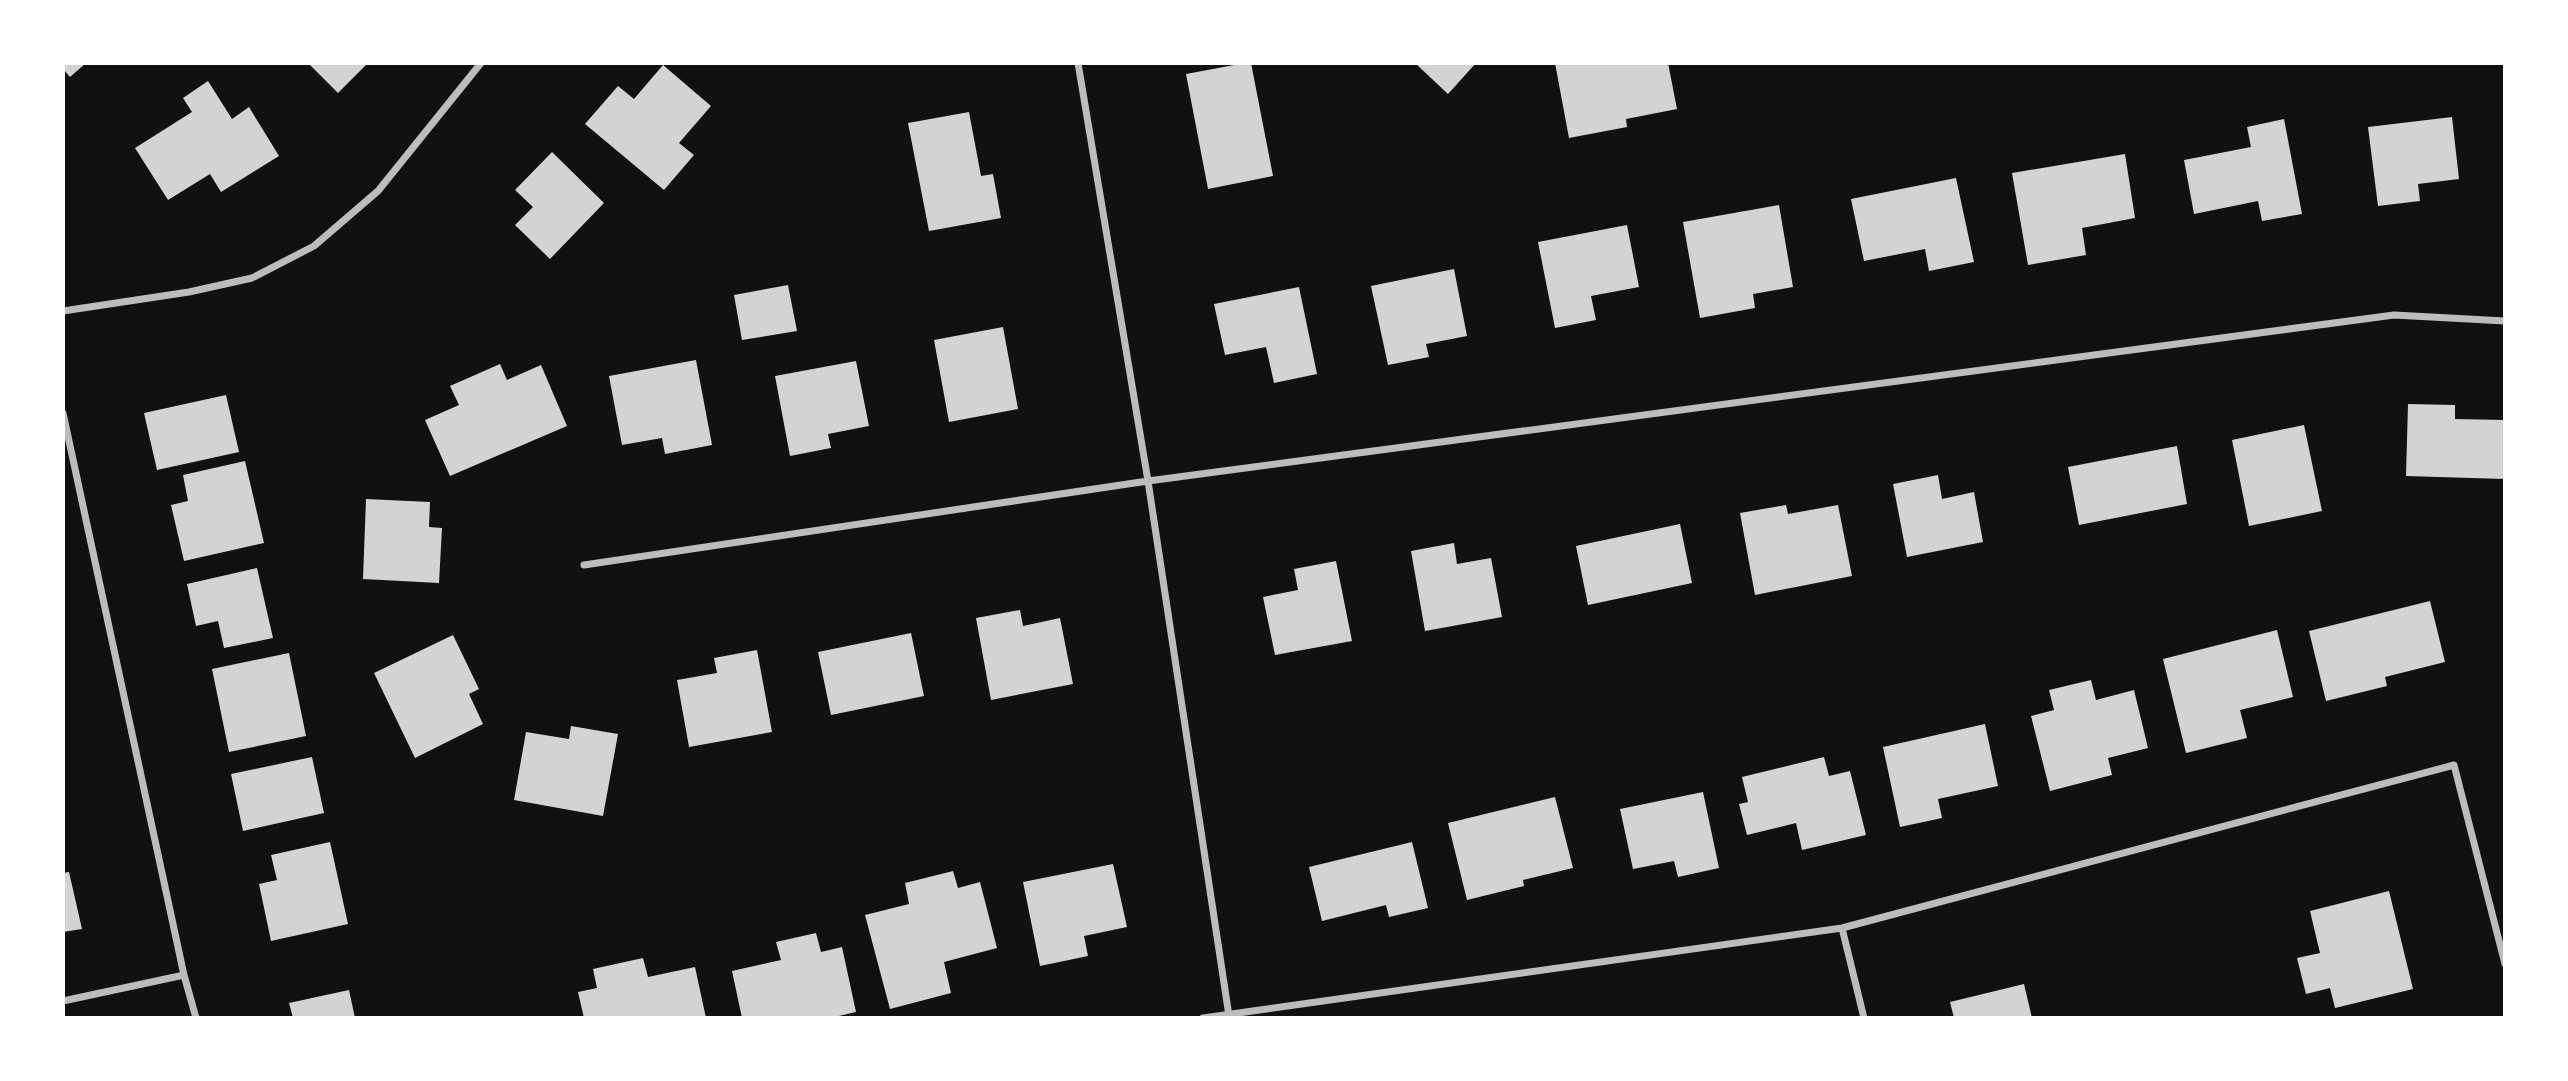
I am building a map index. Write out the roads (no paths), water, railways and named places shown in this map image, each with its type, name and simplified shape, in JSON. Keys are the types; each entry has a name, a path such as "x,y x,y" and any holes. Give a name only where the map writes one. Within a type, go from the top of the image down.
{"street":[{"path":"63,311 189,292 252,278 314,246 378,191 481,63"},
{"path":"1078,63 1148,481 1229,1016"},
{"path":"584,565 1148,481 2394,315 2505,321"},
{"path":"63,413 184,975 196,1018"},
{"path":"1203,1018 1842,928 2454,765 2505,964"},
{"path":"1842,928 1864,1018"},
{"path":"63,1001 184,975"}]}
